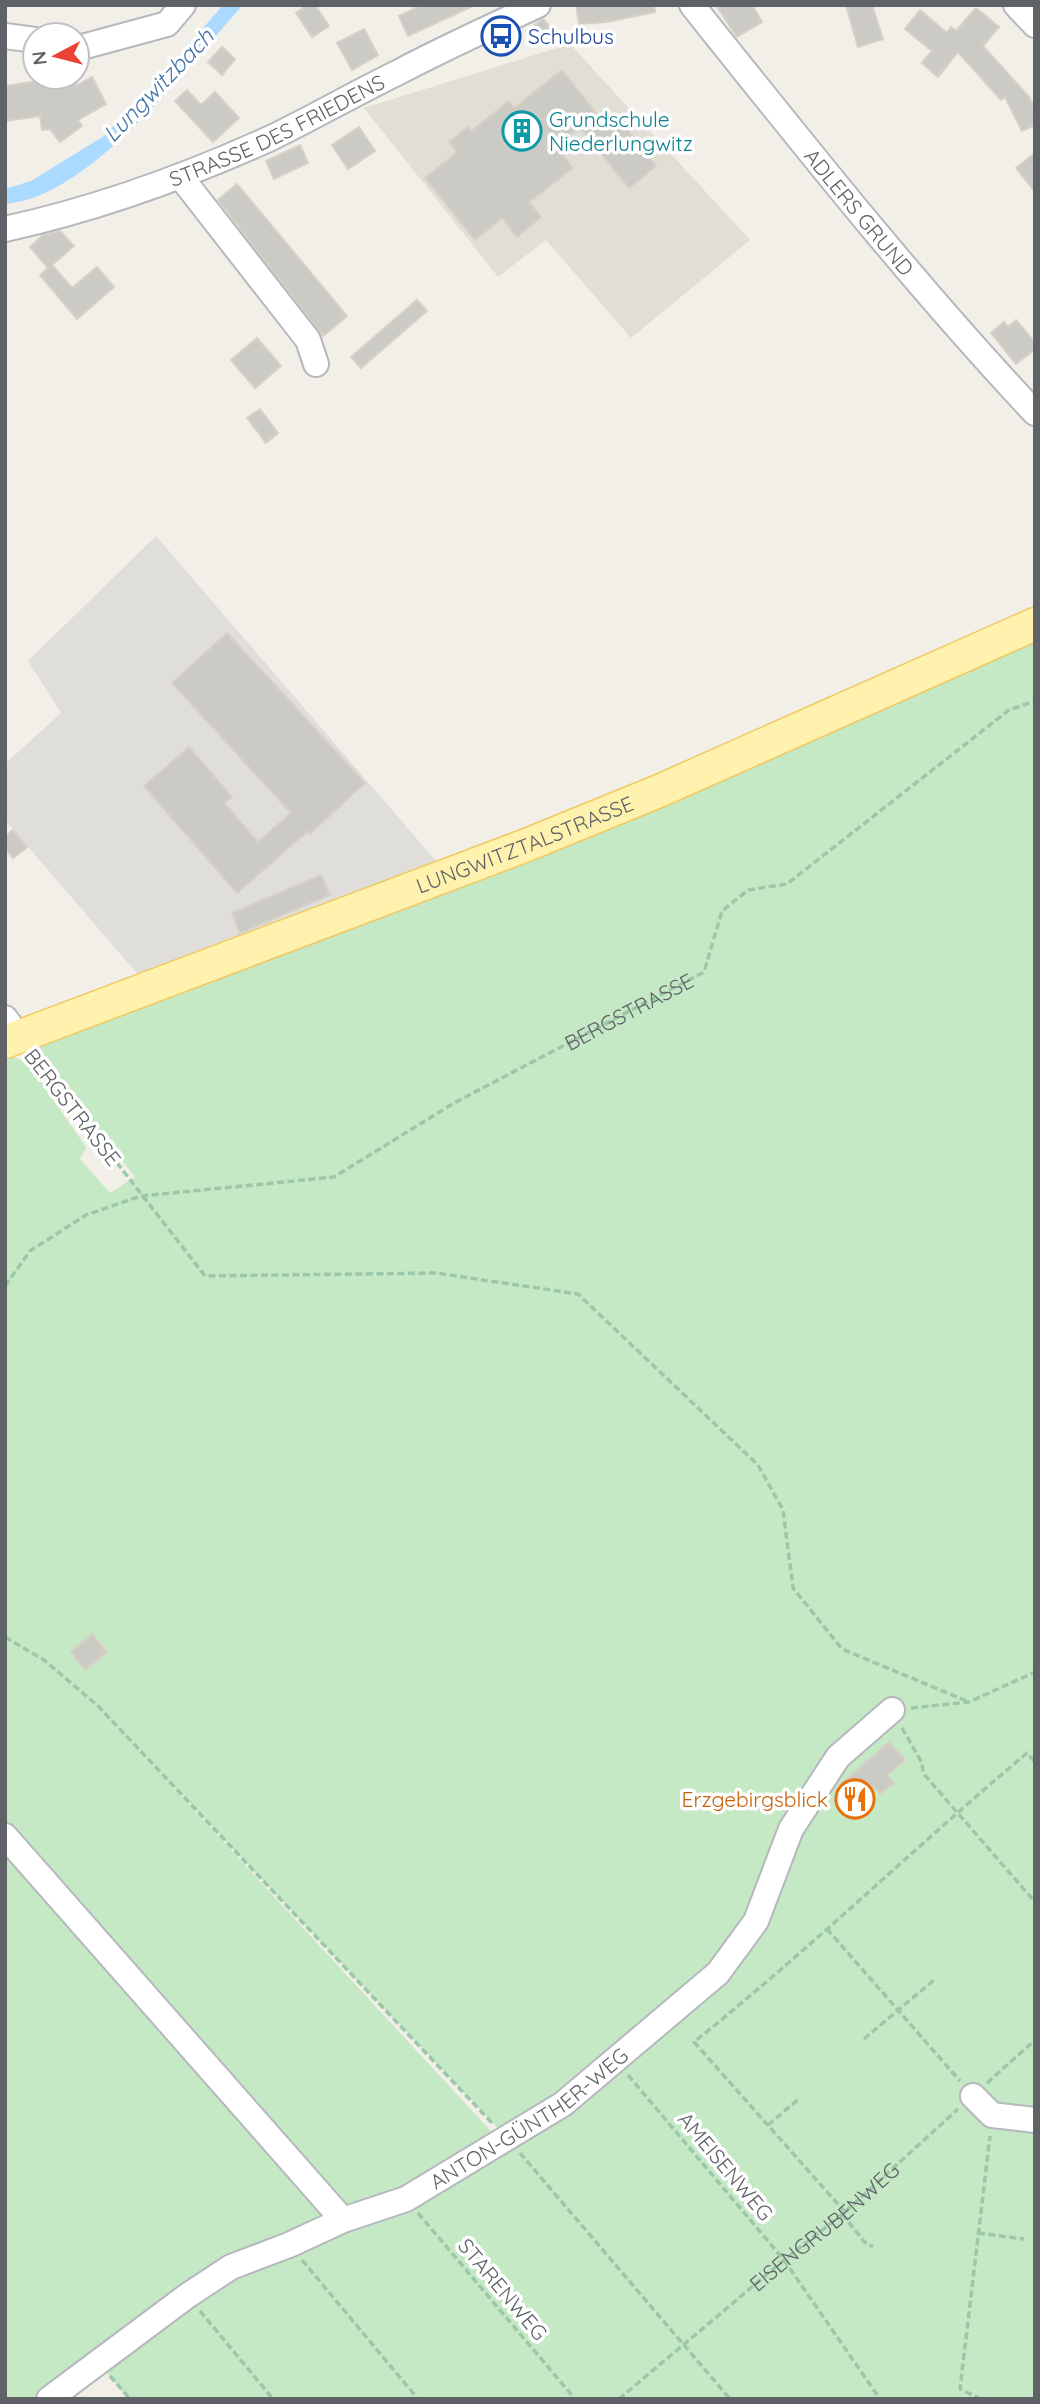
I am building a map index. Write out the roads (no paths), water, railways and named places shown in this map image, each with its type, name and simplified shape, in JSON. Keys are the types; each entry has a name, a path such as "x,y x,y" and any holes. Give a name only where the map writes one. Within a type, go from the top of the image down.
{"main road":[{"name":"LUNGWITZTALSTRASSE","path":"10,1032 548,836 659,791 1035,624"}],"street":[{"path":"91,45 167,24 183,5"},
{"name":"STRASSE DES FRIEDENS","path":"5,229 67,215 180,176 272,137 400,71 538,5"},
{"name":"ADLERS GRUND","path":"692,5 861,217 990,366 1035,413"},
{"path":"1016,5 1035,25"},
{"path":"180,176 308,340 316,364"},
{"name":"ANTON-GÜNTHER-WEG","path":"49,2399 187,2296 231,2267 289,2245 343,2220 406,2199 563,2104 718,1973 756,1921 791,1829 838,1757 892,1710"},
{"path":"5,1836 343,2220"},
{"path":"973,2096 992,2115 1035,2120"}],"water":[{"name":"Lungwitzbach","path":"223,5 243,5 136,125 71,179 38,196 5,204 5,189 31,181 104,136 165,72"}],"place":[{"name":"Schulbus","path":"501,36"},
{"name":"Grundschule Niederlungwitz","path":"522,131"},
{"name":"Erzgebirgsblick","path":"855,1799"}]}
